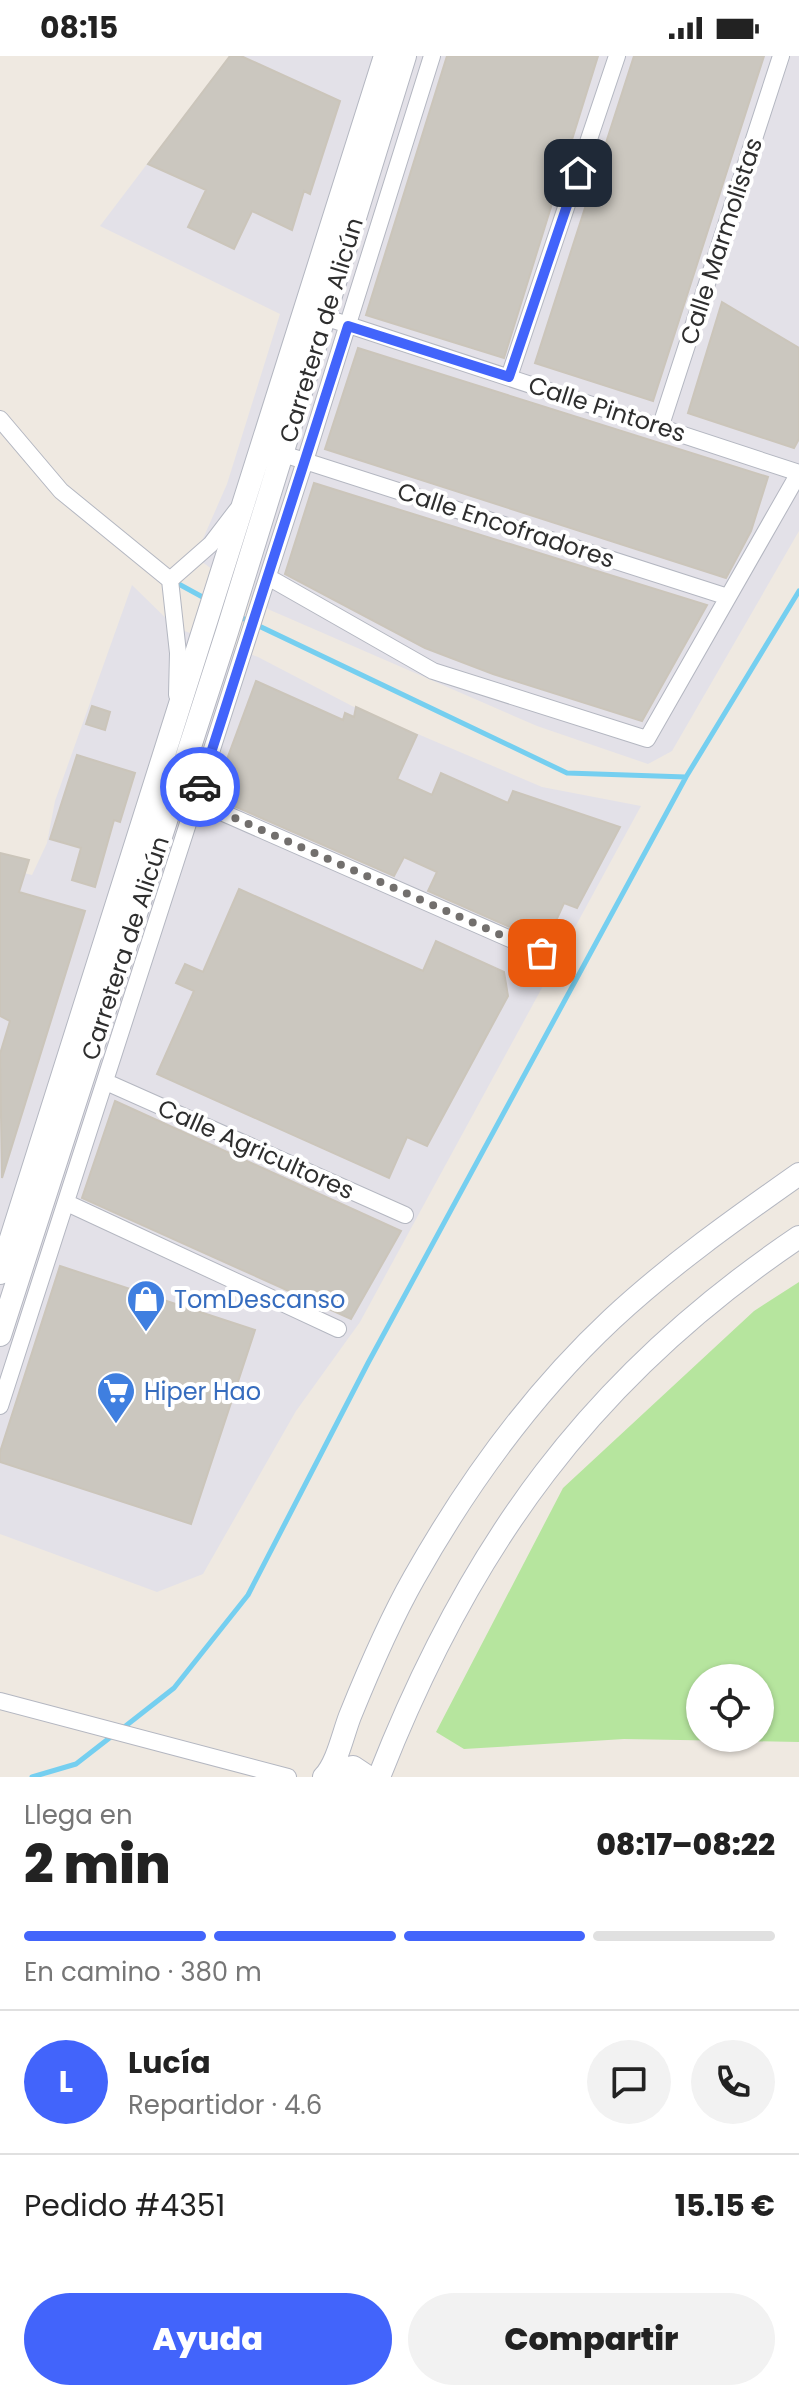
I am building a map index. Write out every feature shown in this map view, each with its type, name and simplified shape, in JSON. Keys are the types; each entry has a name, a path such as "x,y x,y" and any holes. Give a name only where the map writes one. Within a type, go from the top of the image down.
{"main road":[{"name":"Carretera de Alicún","path":"0,1335 216,630 223,573 385,56"},
{"name":"Carretera de Alicún","path":"0,1273 176,721 216,630 240,590 405,56"},
{"path":"327,1775 366,1678 413,1579 497,1449 575,1355 614,1318 698,1248 799,1174"},
{"path":"379,1777 422,1672 456,1605 498,1536 553,1461 629,1374 659,1345 716,1297 799,1237"},
{"path":"327,1775 353,1767 368,1777"}],"street":[{"path":"0,1406 268,577 432,56"},
{"path":"509,377 617,56"},
{"name":"Calle Marmolistas","path":"661,425 781,56"},
{"path":"384,124 409,130"},
{"name":"Calle Pintores","path":"324,317 661,425 799,473"},
{"path":"0,419 61,491 170,580 178,653 176,721"},
{"name":"Calle Encofradores","path":"283,454 728,597"},
{"path":"268,577 433,671 647,739 799,473"},
{"path":"170,580 211,544 248,496"},
{"path":"196,801 542,953"},
{"name":"Calle Agricultores","path":"106,1082 405,1215"},
{"path":"67,1203 338,1329"},
{"path":"0,1703 288,1777"}],"shaded area":[{"path":"229,56 799,56 799,531 672,751 648,764 537,726 270,610 195,557 227,484 280,314 100,226"},
{"path":"132,585 176,628 258,657 352,706 542,787 641,806 360,1322 296,1411 203,1574 157,1592 0,1534 0,867 32,875 47,843 55,801"}],"green space":[{"path":"799,1282 799,1742 774,1742 774,1664 686,1664 686,1740 624,1739 464,1749 436,1732 563,1488 754,1311"}],"building":[{"path":"230,56 241,56 340,101 310,194 304,191 292,230 252,211 234,249 188,227 206,190 148,164"},
{"path":"447,56 598,56 504,358 366,315"},
{"path":"634,56 764,56 653,401 535,363"},
{"path":"722,302 799,348 799,439 794,448 688,413"},
{"path":"358,348 768,477 751,531 726,578 325,449"},
{"path":"314,483 707,605 642,721 493,674 425,648 285,574"},
{"path":"256,681 343,720 345,713 354,717 356,707 417,735 397,779 432,795 441,773 508,803 513,791 620,827 577,908 564,903 546,943 428,891 437,872 404,857 394,876 213,797"},
{"path":"92,706 110,712 105,730 86,724"},
{"path":"77,755 135,773 120,822 114,820 95,887 72,880 81,848 50,839"},
{"path":"0,853 29,860 19,892 85,911 2,1178 0,1054 10,1021 0,1016"},
{"path":"239,889 423,971 436,941 504,972 508,996 427,1146 407,1137 389,1178 157,1074 194,991 176,983 185,964 203,972"},
{"path":"115,1101 401,1231 351,1319 82,1198"},
{"name":"Hiper Hao","path":"60,1266 255,1330 191,1524 0,1462 0,1452"}],"waterway":[{"path":"175,582 208,600"},
{"path":"123,1728 174,1688 248,1595 368,1363 686,777 799,591"},
{"path":"238,616 567,773 686,777"},
{"path":"32,1777 76,1764 112,1736"}],"way so far":[{"path":"200,787 196,801 542,953"}],"place":[{"name":"TomDescanso","path":"146,1333"},
{"name":"Hiper Hao","path":"116,1425"}],"route":[{"path":"200,787 348,326 509,377 578,173"}]}
